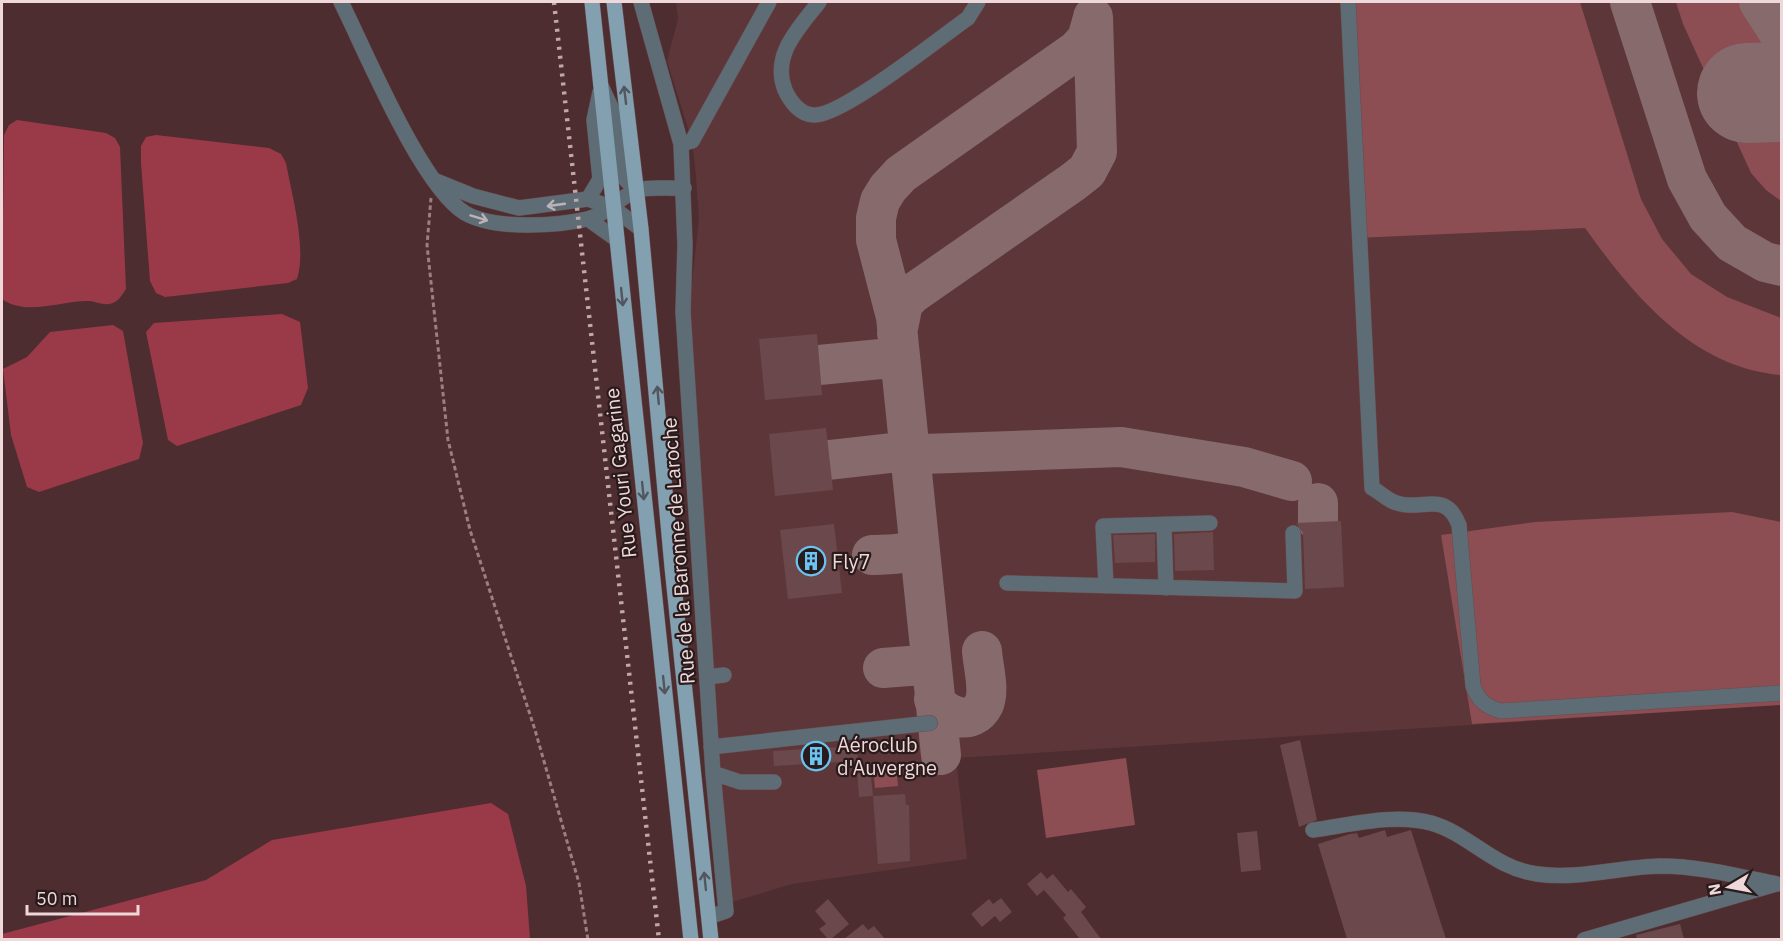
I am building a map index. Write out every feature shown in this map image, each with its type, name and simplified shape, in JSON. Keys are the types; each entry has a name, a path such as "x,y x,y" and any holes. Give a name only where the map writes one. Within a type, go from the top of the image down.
{"main road":[{"name":"Rue Youri Gagarine","path":"592,2 692,939"},
{"path":"614,2 641,229 672,567 711,939"}],"street":[{"path":"341,2 414,149 448,198 466,214 490,221 519,225 588,219 613,208 636,190 684,188"},
{"name":"Rue de la Baronne de Laroche","path":"641,2 681,144 684,188 683,312 711,747 726,911 709,917"},
{"path":"681,144 692,141 769,2"},
{"path":"819,2 788,44 780,63 781,80 788,96 798,109 814,116 842,106 968,18 978,2"},
{"path":"1348,2 1372,488 1398,504 1441,505 1455,515 1459,525 1473,686 1476,695 1491,708 1501,711 1782,693"},
{"path":"588,200 600,179 594,120 601,86"},
{"path":"601,86 616,118 622,176 636,190"},
{"path":"436,181 472,196 519,208 588,200 613,208 641,229"},
{"path":"588,219 616,239"},
{"path":"1106,586 1103,526 1210,523"},
{"path":"1164,525 1166,588"},
{"path":"1007,583 1295,591 1293,533"},
{"path":"707,677 724,675"},
{"path":"711,747 930,723"},
{"path":"713,773 740,782 774,782"},
{"path":"1313,830 1401,820 1431,823 1457,836 1502,865 1534,874 1559,877 1657,866 1686,867 1779,883"},
{"path":"1584,939 1779,883"}],"path":[{"path":"436,181 428,207 427,245 448,440 470,530 534,730 579,883 588,939"}],"shaded area":[{"path":"676,2 1781,2 1781,705 956,758 967,859 792,884 732,902 719,773 689,312 699,218 696,176 692,141 667,61 678,19"},
{"path":"1343,2 1580,2 1641,199 1662,239 1691,274 1727,297 1781,318 1781,375 1749,369 1720,358 1693,343 1645,302 1585,228 1356,238"},
{"path":"1676,2 1781,2 1781,201 1766,190 1751,173 1683,24"},
{"path":"17,120 106,133 115,138 120,147 126,289 115,302 102,304 79,301 23,307 2,299 4,135 9,125"},
{"path":"156,135 269,148 281,154 286,163 298,222 300,267 297,279 288,283 165,297 156,293 150,281 141,146 146,137"},
{"path":"282,314 300,322 308,388 301,405 177,446 168,440 146,332 154,323"},
{"path":"113,325 123,331 143,443 139,459 39,492 27,487 11,435 3,369 27,357 50,332"},
{"path":"1732,512 1781,522 1781,705 1472,724 1441,535 1535,522"},
{"path":"1126,758 1135,825 1046,838 1037,770"},
{"path":"892,765 897,774 898,786 875,788 873,767"},
{"path":"491,803 508,814 526,886 530,939 2,939 2,934 206,880 272,840"}],"building":[{"path":"817,334 822,395 765,400 759,339"},
{"path":"826,428 833,490 775,496 769,434"},
{"path":"1341,521 1344,587 1305,589 1303,533 1296,523"},
{"name":"Fly7","path":"834,524 842,593 788,599 780,530"},
{"path":"1213,532 1214,570 1175,571 1174,534"},
{"path":"1155,534 1155,562 1115,563 1113,535"},
{"path":"1300,740 1317,820 1299,827 1280,745"},
{"name":"Aéroclub d'Auvergne","path":"856,741 858,761 774,766 773,751 839,747 838,743"},
{"path":"870,768 873,796 859,797 857,769"},
{"path":"905,794 906,805 909,805 910,861 878,864 873,796"},
{"path":"1385,830 1387,837 1411,830 1446,939 1347,939 1318,844 1350,834 1357,833 1359,838"},
{"path":"1257,831 1261,870 1241,872 1237,833"},
{"path":"1041,872 1047,879 1053,874 1068,892 1071,889 1086,907 1081,912 1101,939 1080,939 1063,918 1066,915 1044,890 1037,896 1027,884"},
{"path":"1001,898 1012,912 1000,922 995,916 982,927 971,914 989,899 993,904"},
{"path":"828,899 849,924 831,939 828,939 819,929 826,924 815,911"},
{"path":"863,924 868,930 874,926 885,939 844,939"},
{"path":"1680,924 1684,939 1637,939 1636,935"}],"taxiway":[{"path":"1630,2 1687,179 1708,217 1732,243 1765,262 1782,266"},
{"path":"1759,2 1782,38"},
{"path":"897,333 903,303 912,294 1087,171 1097,152 1093,17"},
{"path":"941,755 896,317 876,240 876,218 880,201 901,174 1077,50 1087,39 1093,18"},
{"path":"819,365 891,358 901,367"},
{"path":"908,440 914,450 923,454 1121,447 1244,467 1292,481"},
{"path":"829,460 900,452 906,449 908,440"},
{"path":"1318,503 1318,522"},
{"path":"872,555 906,552 912,550 919,541"},
{"path":"934,699 944,710 958,717 973,716 979,711 986,698 982,651"},
{"path":"883,668 922,665 930,655"}],"runway":[{"path":"1747,93 1782,92"}],"railway":[{"path":"554,2 659,940"}],"place":[{"name":"Fly7","path":"811,561"},
{"name":"Aéroclub d'Auvergne","path":"816,756"}]}
